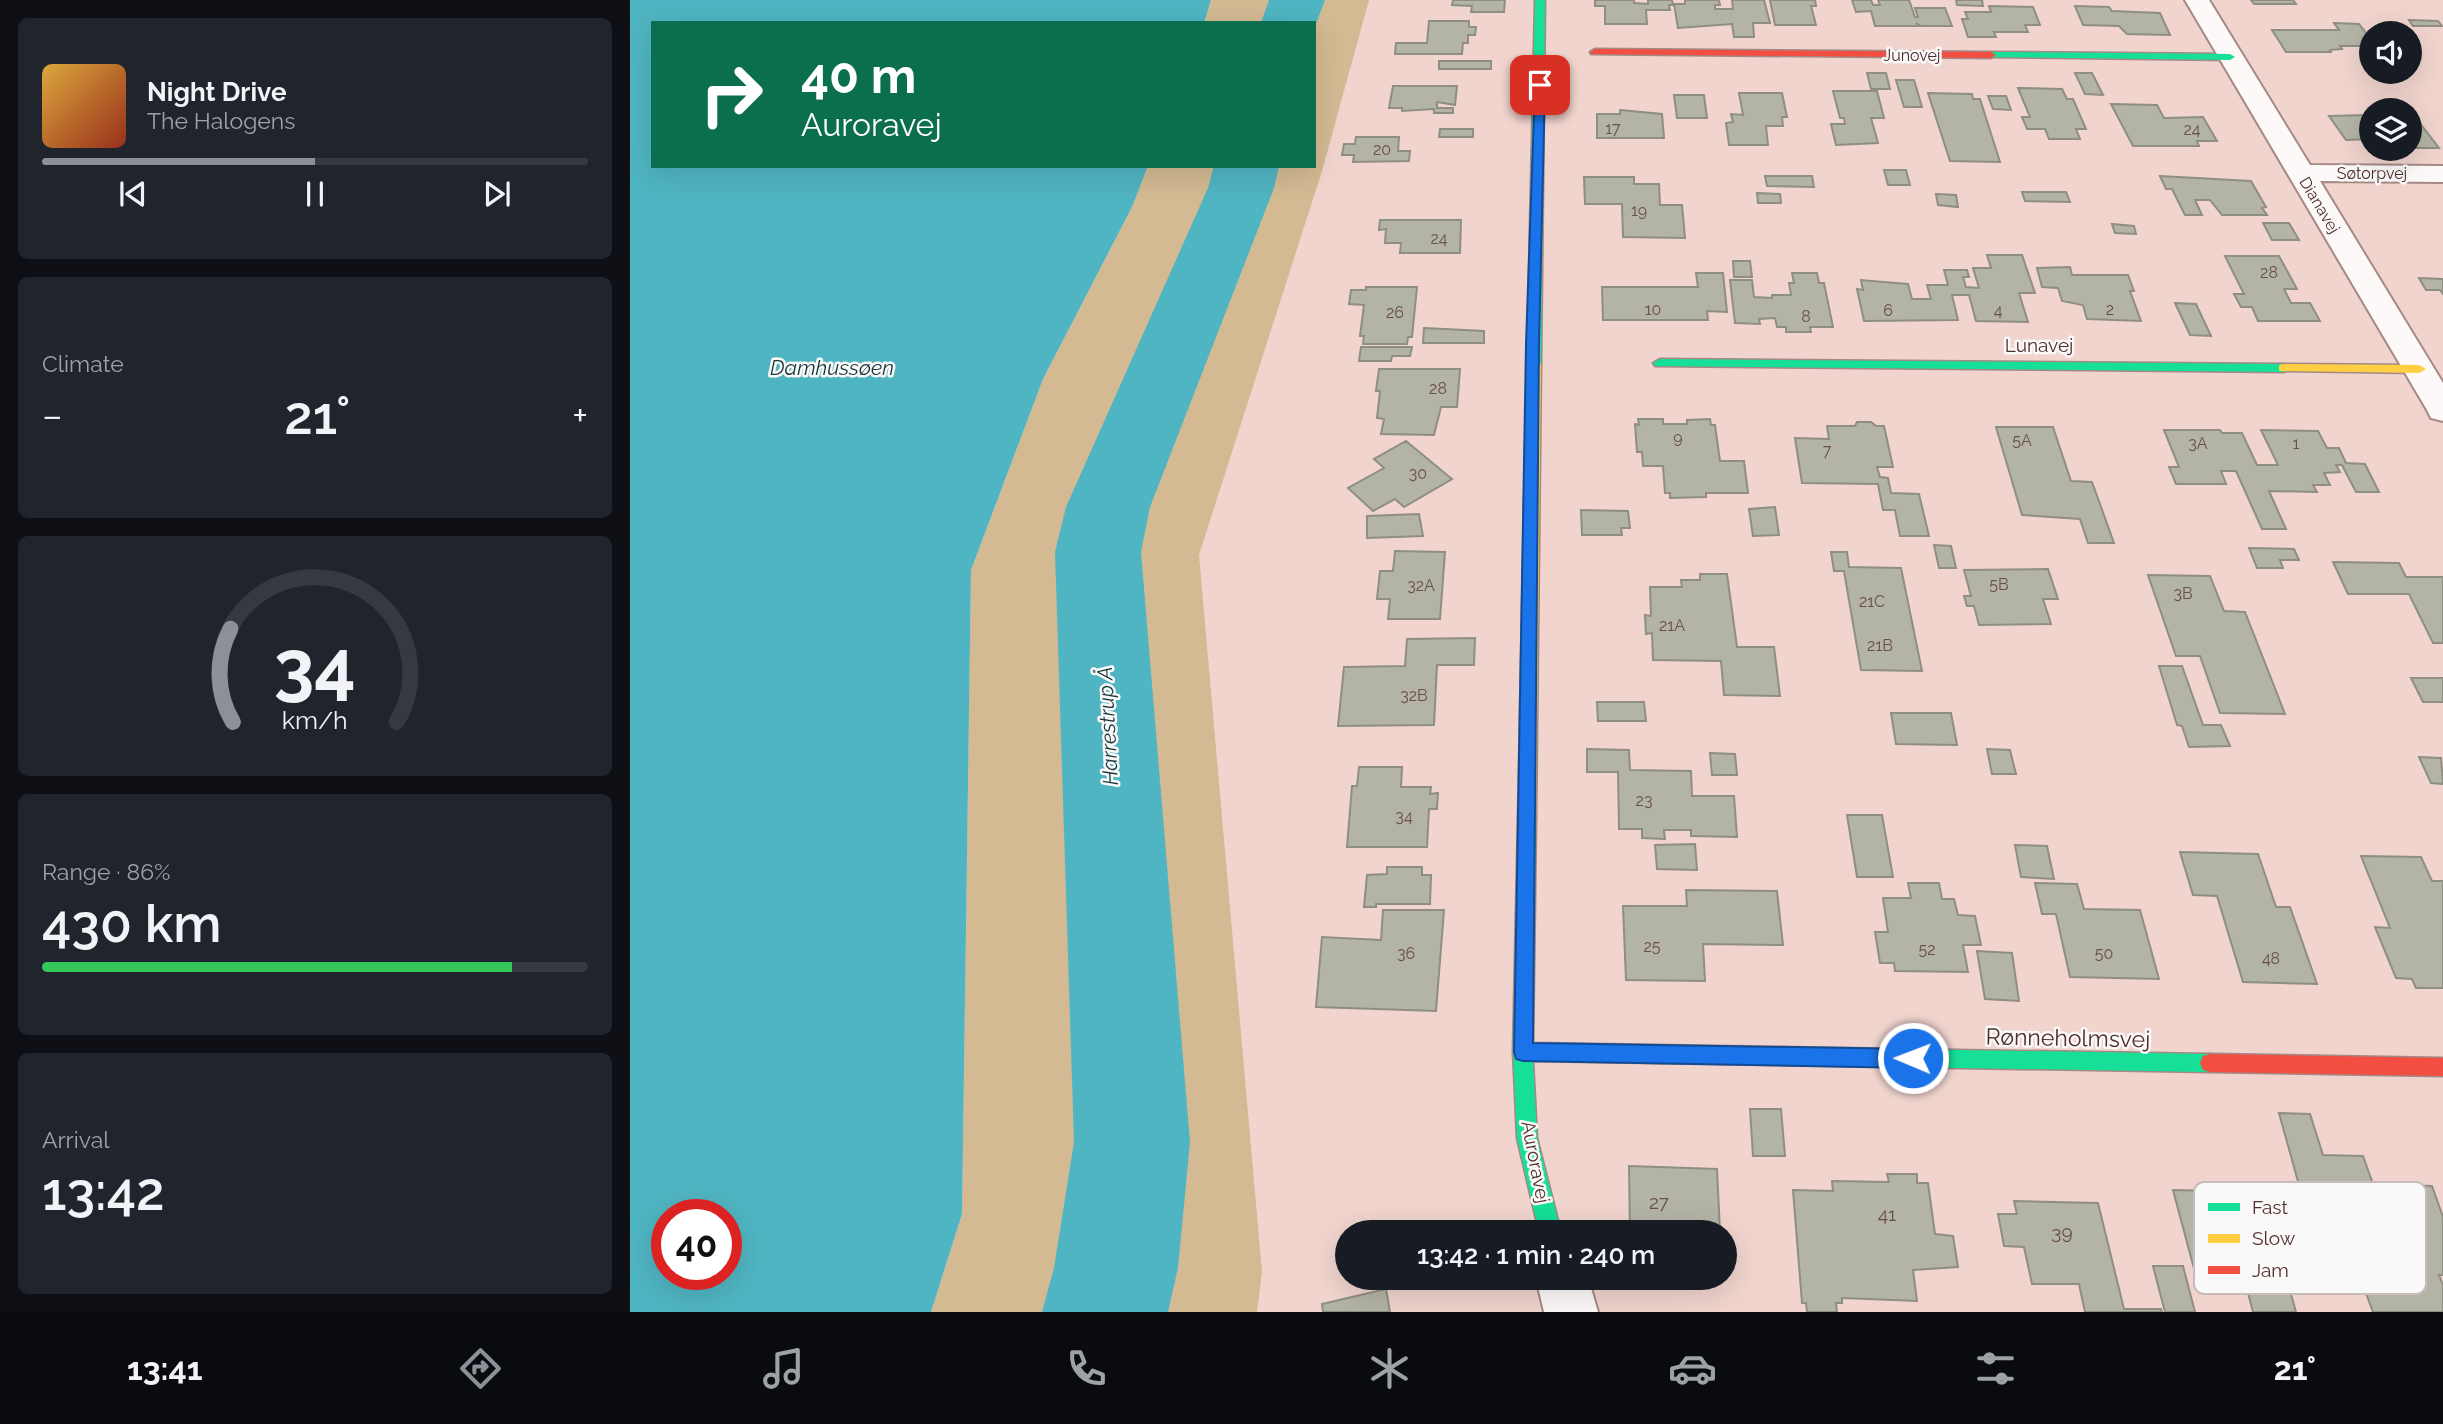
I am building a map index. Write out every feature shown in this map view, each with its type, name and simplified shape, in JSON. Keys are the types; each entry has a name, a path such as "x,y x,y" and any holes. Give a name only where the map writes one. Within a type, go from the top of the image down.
{"street":[{"name":"Auroravej","path":"1540,0 1523,1052 1527,1138 1547,1220"},
{"name":"Dianavej","path":"2197,0 2443,410"},
{"name":"Junovej","path":"1595,52 2230,57"},
{"name":"Søtorpvej","path":"2301,173 2443,174"},
{"name":"Lunavej","path":"1660,363 2419,369"},
{"name":"Rønneholmsvej","path":"1523,1052 2443,1067"},
{"path":"1565,1290 1571,1312"}],"shaded area":[{"path":"1211,0 1369,0 1322,171 1199,555 1262,1272 1257,1312 931,1312 962,1214 971,570 1043,379 1132,207 1147,168 1316,168 1316,21 1205,21"}],"water":[{"name":"Damhussøen","path":"630,0 1211,0 1205,21 651,21 651,168 1147,168 1132,207 1043,379 971,570 962,1214 931,1312 630,1312"}],"building":[{"path":"1453,0 1505,0 1504,12 1471,12 1472,6 1452,5"},
{"path":"1595,0 1634,0 1634,3 1648,4 1648,0 1672,0 1673,5 1669,5 1670,10 1646,10 1647,24 1605,24 1605,6 1595,6"},
{"path":"1685,0 1719,0 1720,5 1715,5 1715,9 1733,9 1732,0 1764,0 1770,23 1753,23 1754,37 1734,37 1732,24 1678,28 1674,4 1685,4"},
{"path":"1770,0 1815,0 1816,6 1811,6 1816,25 1775,25"},
{"path":"1852,0 1871,0 1873,5 1880,5 1878,0 1909,0 1915,17 1918,17 1915,8 1945,8 1952,26 1921,26 1916,23 1918,26 1875,26 1871,11 1856,12"},
{"path":"1956,0 1982,0 1983,6 1957,5"},
{"path":"2251,0 2293,0 2296,4 2254,4"},
{"path":"1989,6 2033,7 2040,25 2025,25 2028,32 1994,32 1996,37 1968,37 1962,19 1968,19 1965,12 1991,12"},
{"path":"2075,6 2160,13 2170,35 2127,34 2119,26 2083,25"},
{"path":"2409,20 2438,21 2442,26 2422,26 2422,21"},
{"path":"1429,21 1469,21 1469,27 1476,27 1475,35 1468,35 1468,43 1463,43 1462,54 1395,54 1396,43 1427,43"},
{"path":"2334,23 2359,24 2359,46 2340,46 2342,49 2330,50 2331,52 2286,52 2272,30 2339,30"},
{"path":"1439,61 1491,61 1491,69 1439,69"},
{"path":"1867,73 1886,73 1890,89 1871,89"},
{"path":"2075,73 2092,73 2103,95 2085,94"},
{"path":"1896,80 1914,80 1922,107 1904,107"},
{"path":"1393,86 1457,86 1455,105 1437,102 1437,108 1453,108 1453,113 1434,113 1434,109 1402,111 1402,108 1389,108"},
{"path":"2018,88 2062,89 2067,99 2073,99 2086,129 2076,129 2080,139 2049,139 2045,129 2027,129 2022,117 2030,117"},
{"path":"1833,91 1877,91 1884,118 1871,118 1878,143 1836,145 1831,124 1845,124 1844,118 1840,118"},
{"path":"1739,93 1782,93 1787,117 1782,117 1783,126 1766,126 1768,145 1729,145 1726,123 1733,122 1731,114 1743,115"},
{"path":"1928,93 1972,94 1973,99 1980,99 2000,162 1950,161"},
{"path":"1674,95 1704,95 1707,118 1677,118"},
{"path":"1988,96 2006,96 2011,110 1993,109"},
{"path":"2111,104 2157,105 2164,118 2203,117 2217,141 2197,141 2199,146 2133,146"},
{"path":"1620,110 1662,114 1664,138 1597,138 1597,114 1620,114"},
{"path":"2359,115 2359,139 2346,140 2329,116"},
{"path":"2422,126 2439,148 2422,148"},
{"path":"1440,129 1473,129 1473,137 1439,137"},
{"path":"1356,137 1399,137 1398,151 1410,151 1409,161 1353,162 1354,155 1342,155 1344,144 1355,144"},
{"path":"1884,170 1906,170 1910,185 1888,185"},
{"path":"1765,176 1812,176 1814,187 1767,186"},
{"path":"2160,176 2251,181 2266,207 2262,208 2267,215 2222,215 2210,200 2195,200 2202,215 2185,215 2172,189 2166,189"},
{"path":"1584,177 1634,177 1634,184 1659,184 1660,205 1682,205 1685,238 1623,237 1622,204 1585,204"},
{"path":"2022,192 2066,192 2070,202 2025,201"},
{"path":"1757,193 1780,194 1781,203 1758,203"},
{"path":"1936,194 1956,195 1958,207 1938,205"},
{"path":"1380,220 1461,220 1460,253 1400,253 1401,243 1385,243 1386,229 1379,230"},
{"path":"2263,223 2289,223 2299,240 2272,240"},
{"path":"2112,224 2134,226 2136,234 2115,233"},
{"path":"1987,255 2022,255 2035,293 2019,293 2028,322 1976,321 1969,295 1952,295 1958,320 1864,321 1857,289 1863,290 1861,280 1908,284 1912,299 1931,299 1927,285 1948,285 1944,270 1967,270 1969,277 1963,277 1966,287 1979,288 1973,268 1991,268"},
{"path":"2225,256 2279,256 2297,289 2284,289 2291,303 2310,303 2320,321 2258,321 2252,307 2241,307 2234,294 2244,294"},
{"path":"1733,261 1750,261 1752,277 1734,277"},
{"path":"2070,267 2072,275 2128,275 2134,291 2130,291 2141,321 2087,319 2083,305 2062,301 2058,288 2042,287 2037,268"},
{"path":"1696,273 1723,273 1727,312 1707,311 1708,320 1603,320 1602,287 1698,287"},
{"path":"1792,273 1817,273 1819,283 1824,283 1833,327 1810,327 1811,332 1786,332 1786,327 1777,327 1775,318 1759,319 1760,324 1735,323 1730,280 1752,280 1754,297 1772,298 1772,295 1791,295 1789,283 1794,283"},
{"path":"2419,278 2443,279 2443,294 2440,290 2426,290"},
{"path":"1366,287 1417,287 1412,337 1408,337 1407,344 1363,344 1364,336 1360,336 1364,305 1349,304 1351,290 1366,290"},
{"path":"2175,303 2196,304 2211,336 2190,335"},
{"path":"1424,328 1484,331 1484,343 1423,343"},
{"path":"1361,347 1412,347 1410,356 1392,356 1391,361 1359,361"},
{"path":"1379,369 1460,369 1457,407 1441,407 1434,435 1381,434 1384,419 1377,418 1380,391 1376,391"},
{"path":"1638,419 1663,419 1663,424 1687,424 1687,420 1710,419 1711,425 1715,425 1720,461 1744,461 1748,493 1706,493 1706,497 1670,498 1670,493 1665,493 1663,466 1643,466 1642,452 1637,452 1635,424 1639,425"},
{"path":"1857,422 1884,426 1893,467 1877,467 1880,477 1888,478 1891,493 1919,494 1929,536 1900,536 1895,510 1883,510 1878,484 1802,483 1795,438 1829,439 1827,426 1855,426"},
{"path":"1996,427 2053,427 2071,481 2092,482 2114,543 2088,543 2080,519 2022,515"},
{"path":"2164,430 2220,430 2222,433 2242,433 2257,465 2278,465 2261,430 2318,431 2327,448 2339,448 2346,463 2365,464 2379,492 2356,492 2342,465 2336,465 2340,472 2324,473 2330,485 2313,485 2317,492 2269,491 2286,529 2262,529 2236,471 2221,471 2226,484 2176,484 2169,467 2179,467"},
{"path":"1406,441 1452,479 1404,507 1395,499 1373,511 1348,488 1384,468 1374,459"},
{"path":"1775,507 1779,535 1753,536 1749,509"},
{"path":"1581,510 1628,511 1630,528 1621,528 1622,535 1582,535"},
{"path":"1419,514 1423,536 1367,538 1367,516"},
{"path":"1934,545 1951,546 1956,568 1939,568"},
{"path":"2249,548 2294,549 2299,560 2280,560 2283,568 2257,568"},
{"path":"1395,551 1445,552 1440,619 1388,619 1390,599 1377,599 1380,571 1393,571"},
{"path":"1831,552 1847,552 1849,567 1901,568 1922,671 1861,670 1844,571 1834,571"},
{"path":"2333,562 2399,563 2406,577 2443,577 2443,643 2433,643 2409,594 2348,594"},
{"path":"2048,569 2058,599 2043,599 2051,624 1979,625 1974,606 1967,606 1964,596 1971,596 1964,570"},
{"path":"1700,574 1727,574 1737,647 1774,647 1780,696 1724,695 1721,661 1653,660 1652,633 1646,634 1645,615 1651,616 1650,587 1682,587 1681,580 1700,580"},
{"path":"2148,575 2210,576 2224,611 2245,612 2285,714 2220,713 2200,656 2176,656"},
{"path":"1475,638 1474,665 1437,665 1434,725 1338,726 1344,667 1405,666 1407,639"},
{"path":"2159,666 2182,666 2203,725 2221,725 2230,746 2189,747 2182,726 2177,725"},
{"path":"2411,678 2443,678 2443,702 2423,702"},
{"path":"1597,702 1644,702 1646,721 1598,721"},
{"path":"1891,713 1951,713 1957,745 1896,744"},
{"path":"1587,749 1629,750 1630,770 1691,771 1692,796 1734,796 1737,837 1691,836 1691,830 1664,830 1665,839 1642,838 1642,829 1619,829 1618,772 1587,772"},
{"path":"1987,749 2010,750 2016,774 1992,774"},
{"path":"1710,753 1735,754 1737,775 1712,775"},
{"path":"2419,757 2441,758 2443,784 2431,783"},
{"path":"1359,767 1402,767 1401,787 1431,787 1430,794 1438,793 1437,809 1429,809 1427,847 1347,847 1352,786 1357,786"},
{"path":"1847,815 1882,815 1893,877 1857,877"},
{"path":"1695,844 1697,870 1657,869 1655,845"},
{"path":"2015,845 2047,846 2054,879 2021,877"},
{"path":"2180,852 2258,854 2276,907 2290,907 2317,984 2243,982 2217,896 2193,895"},
{"path":"2361,856 2421,857 2432,881 2443,881 2443,988 2416,988 2412,979 2396,978 2375,927 2390,928"},
{"path":"1387,867 1422,867 1422,875 1431,875 1430,904 1376,904 1376,907 1364,907 1367,875 1387,874"},
{"path":"1908,883 1939,883 1942,899 1954,899 1958,915 1975,916 1981,945 1963,945 1968,972 1895,971 1894,963 1880,963 1875,932 1888,932 1883,898 1911,898"},
{"path":"2035,883 2077,884 2084,909 2140,910 2159,979 2070,977 2056,914 2042,914"},
{"path":"1686,890 1777,891 1783,945 1703,944 1705,981 1626,980 1623,906 1687,906"},
{"path":"1383,910 1444,910 1436,1011 1316,1007 1322,937 1381,940"},
{"path":"1977,951 2012,953 2019,1001 1985,999"},
{"path":"1750,1109 1781,1109 1785,1156 1753,1156"},
{"path":"2279,1113 2310,1114 2323,1155 2363,1156 2372,1182 2298,1182"},
{"path":"1629,1166 1717,1169 1719,1220 1630,1220"},
{"path":"1887,1174 1917,1174 1917,1183 1928,1183 1935,1234 1953,1236 1958,1267 1913,1270 1917,1301 1842,1298 1842,1303 1836,1303 1837,1312 1807,1312 1806,1303 1802,1303 1793,1190 1833,1191 1832,1181 1889,1182"},
{"path":"2426,1186 2432,1186 2443,1217 2443,1275 2439,1275 2443,1285 2443,1312 2373,1312 2366,1294 2426,1294"},
{"path":"2173,1190 2194,1190 2194,1269"},
{"path":"2014,1201 2098,1203 2124,1309 2161,1309 2162,1312 2085,1312 2079,1284 2032,1284 2024,1247 2004,1246 1998,1214 2017,1214"},
{"path":"2153,1266 2183,1266 2195,1312 2165,1312"},
{"path":"1386,1290 1390,1312 1323,1312 1322,1304"},
{"path":"2248,1294 2291,1294 2296,1312 2253,1312"}],"waterway":[{"name":"Harrestrup Å","path":"1291,21 1297,0"},
{"name":"Harrestrup Å","path":"1105,1312 1116,1268 1132,1142 1098,552 1108,507 1241,188 1246,168"}],"traffic: fast":[{"path":"1534,364 1540,0"},
{"path":"1991,55 2230,57"},
{"path":"1660,363 2284,368"},
{"path":"1527,818 1523,1052 1527,1138 1547,1220"},
{"path":"1523,1052 2210,1063"}],"traffic: slow":[{"path":"1527,818 1534,364"},
{"path":"2284,368 2419,369"}],"traffic: jam":[{"path":"1595,52 1991,55"},
{"path":"2210,1063 2443,1067"}],"route":[{"path":"1540,85 1533,344 1523,1052 1913,1058"}]}
